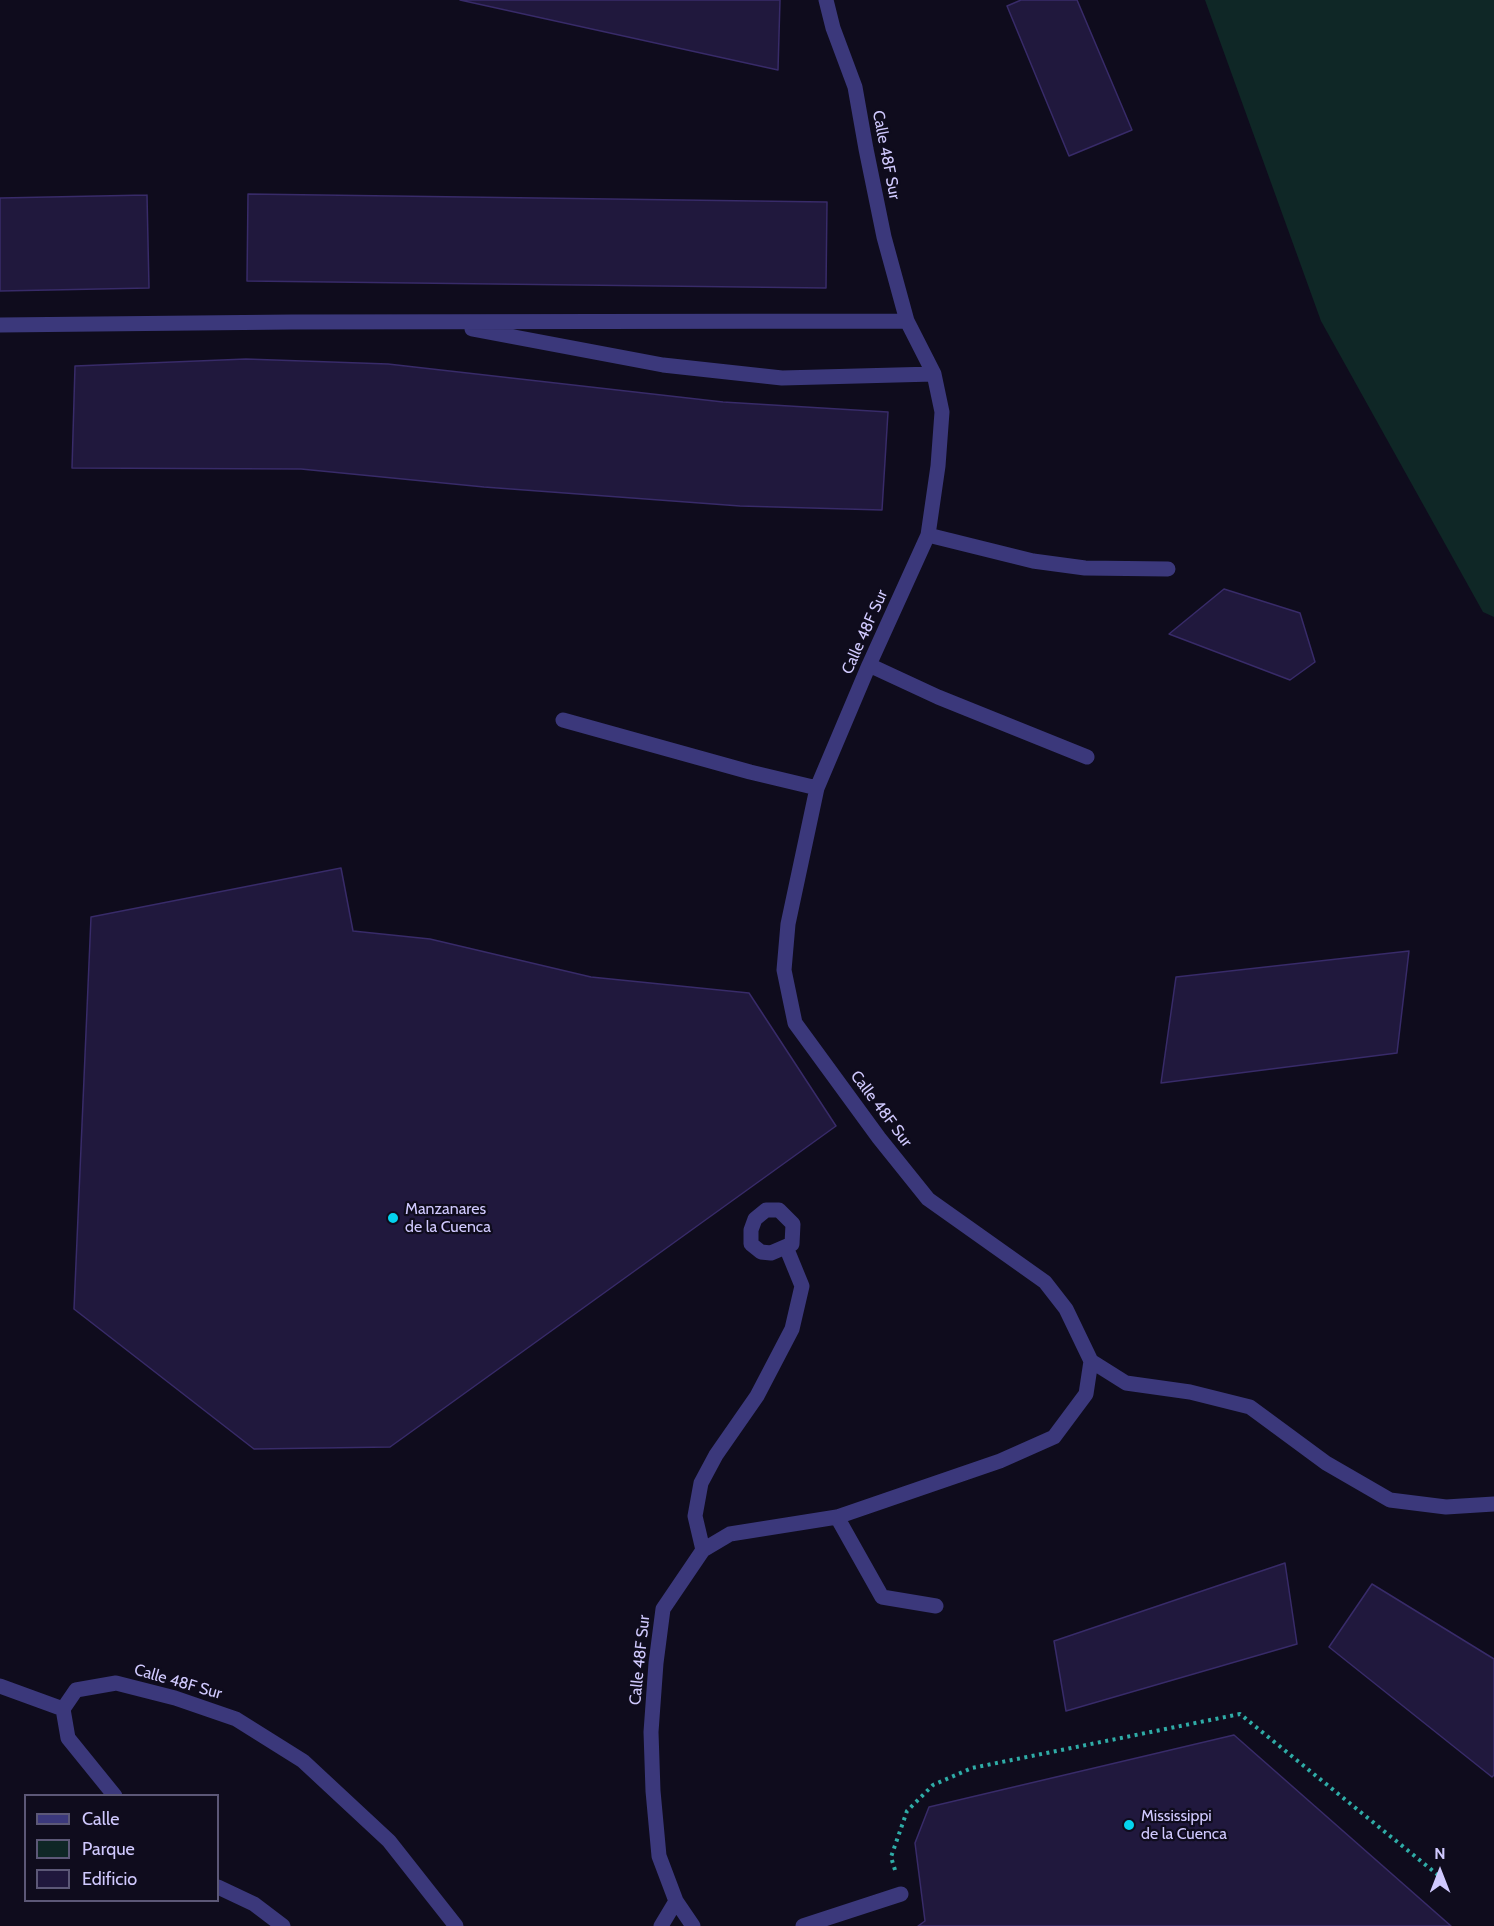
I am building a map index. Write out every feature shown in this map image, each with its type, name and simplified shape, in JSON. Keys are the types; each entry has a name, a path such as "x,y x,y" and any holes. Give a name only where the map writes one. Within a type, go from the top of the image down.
{"street":[{"name":"Calle 48F Sur","path":"693,1926 676,1901 659,1856 652,1791 651,1732 663,1609 703,1550 730,1534 837,1517 1000,1461 1054,1437 1086,1394 1091,1361 1066,1310 1045,1282 928,1199 879,1138 795,1023 784,970 788,924 817,788 869,664 928,535 938,466 942,412 934,374 907,321 884,237 855,87 833,28 826,0"},
{"path":"0,325 907,321"},
{"path":"437,322 663,365 782,378 934,374"},
{"path":"928,535 1033,561 1085,568 1168,569"},
{"path":"869,664 938,698 1087,757"},
{"path":"563,720 750,772 817,788"},
{"path":"703,1550 695,1516 701,1483 716,1455 757,1396 792,1329 802,1286 786,1247"},
{"path":"1091,1361 1126,1383 1190,1392 1250,1407 1326,1463 1389,1500 1446,1507 1494,1504"},
{"path":"837,1517 882,1597 936,1606"},
{"name":"Calle 48F Sur","path":"63,1709 76,1690 116,1683 175,1698 236,1719 303,1761 390,1841 456,1926"},
{"path":"0,1686 63,1709 68,1738 113,1794"},
{"path":"219,1887 254,1904 282,1926"},
{"path":"803,1926 902,1894"},
{"path":"661,1926 676,1901"}],"path":[{"path":"902,1894 891,1857 907,1811 933,1785 972,1768 1239,1714 1438,1875"}],"green space":[{"path":"1205,0 1494,0 1494,617 1483,612 1321,321"}],"building":[{"path":"460,0 780,0 778,70"},
{"path":"1021,0 1077,0 1132,130 1069,156 1007,6"},
{"path":"248,194 827,202 826,288 247,281"},
{"path":"147,195 149,288 0,291 0,198"},
{"path":"246,359 388,364 723,402 888,412 882,510 740,506 484,487 301,469 72,468 75,366"},
{"path":"1224,589 1300,613 1315,662 1290,680 1169,634"},
{"name":"Manzanares de la Cuenca","path":"341,868 353,931 430,939 591,977 749,993 836,1126 390,1447 254,1449 74,1309 91,917"},
{"path":"1409,951 1397,1053 1161,1083 1176,977"},
{"path":"1285,1563 1297,1644 1066,1711 1054,1641"},
{"path":"1372,1584 1494,1659 1494,1775 1492,1777 1329,1647"},
{"name":"Mississippi de la Cuenca","path":"1234,1735 1451,1926 918,1926 925,1921 915,1843 929,1807"}],"place":[{"name":"Manzanares de la Cuenca","path":"393,1218"},
{"name":"Mississippi de la Cuenca","path":"1129,1825"}]}
